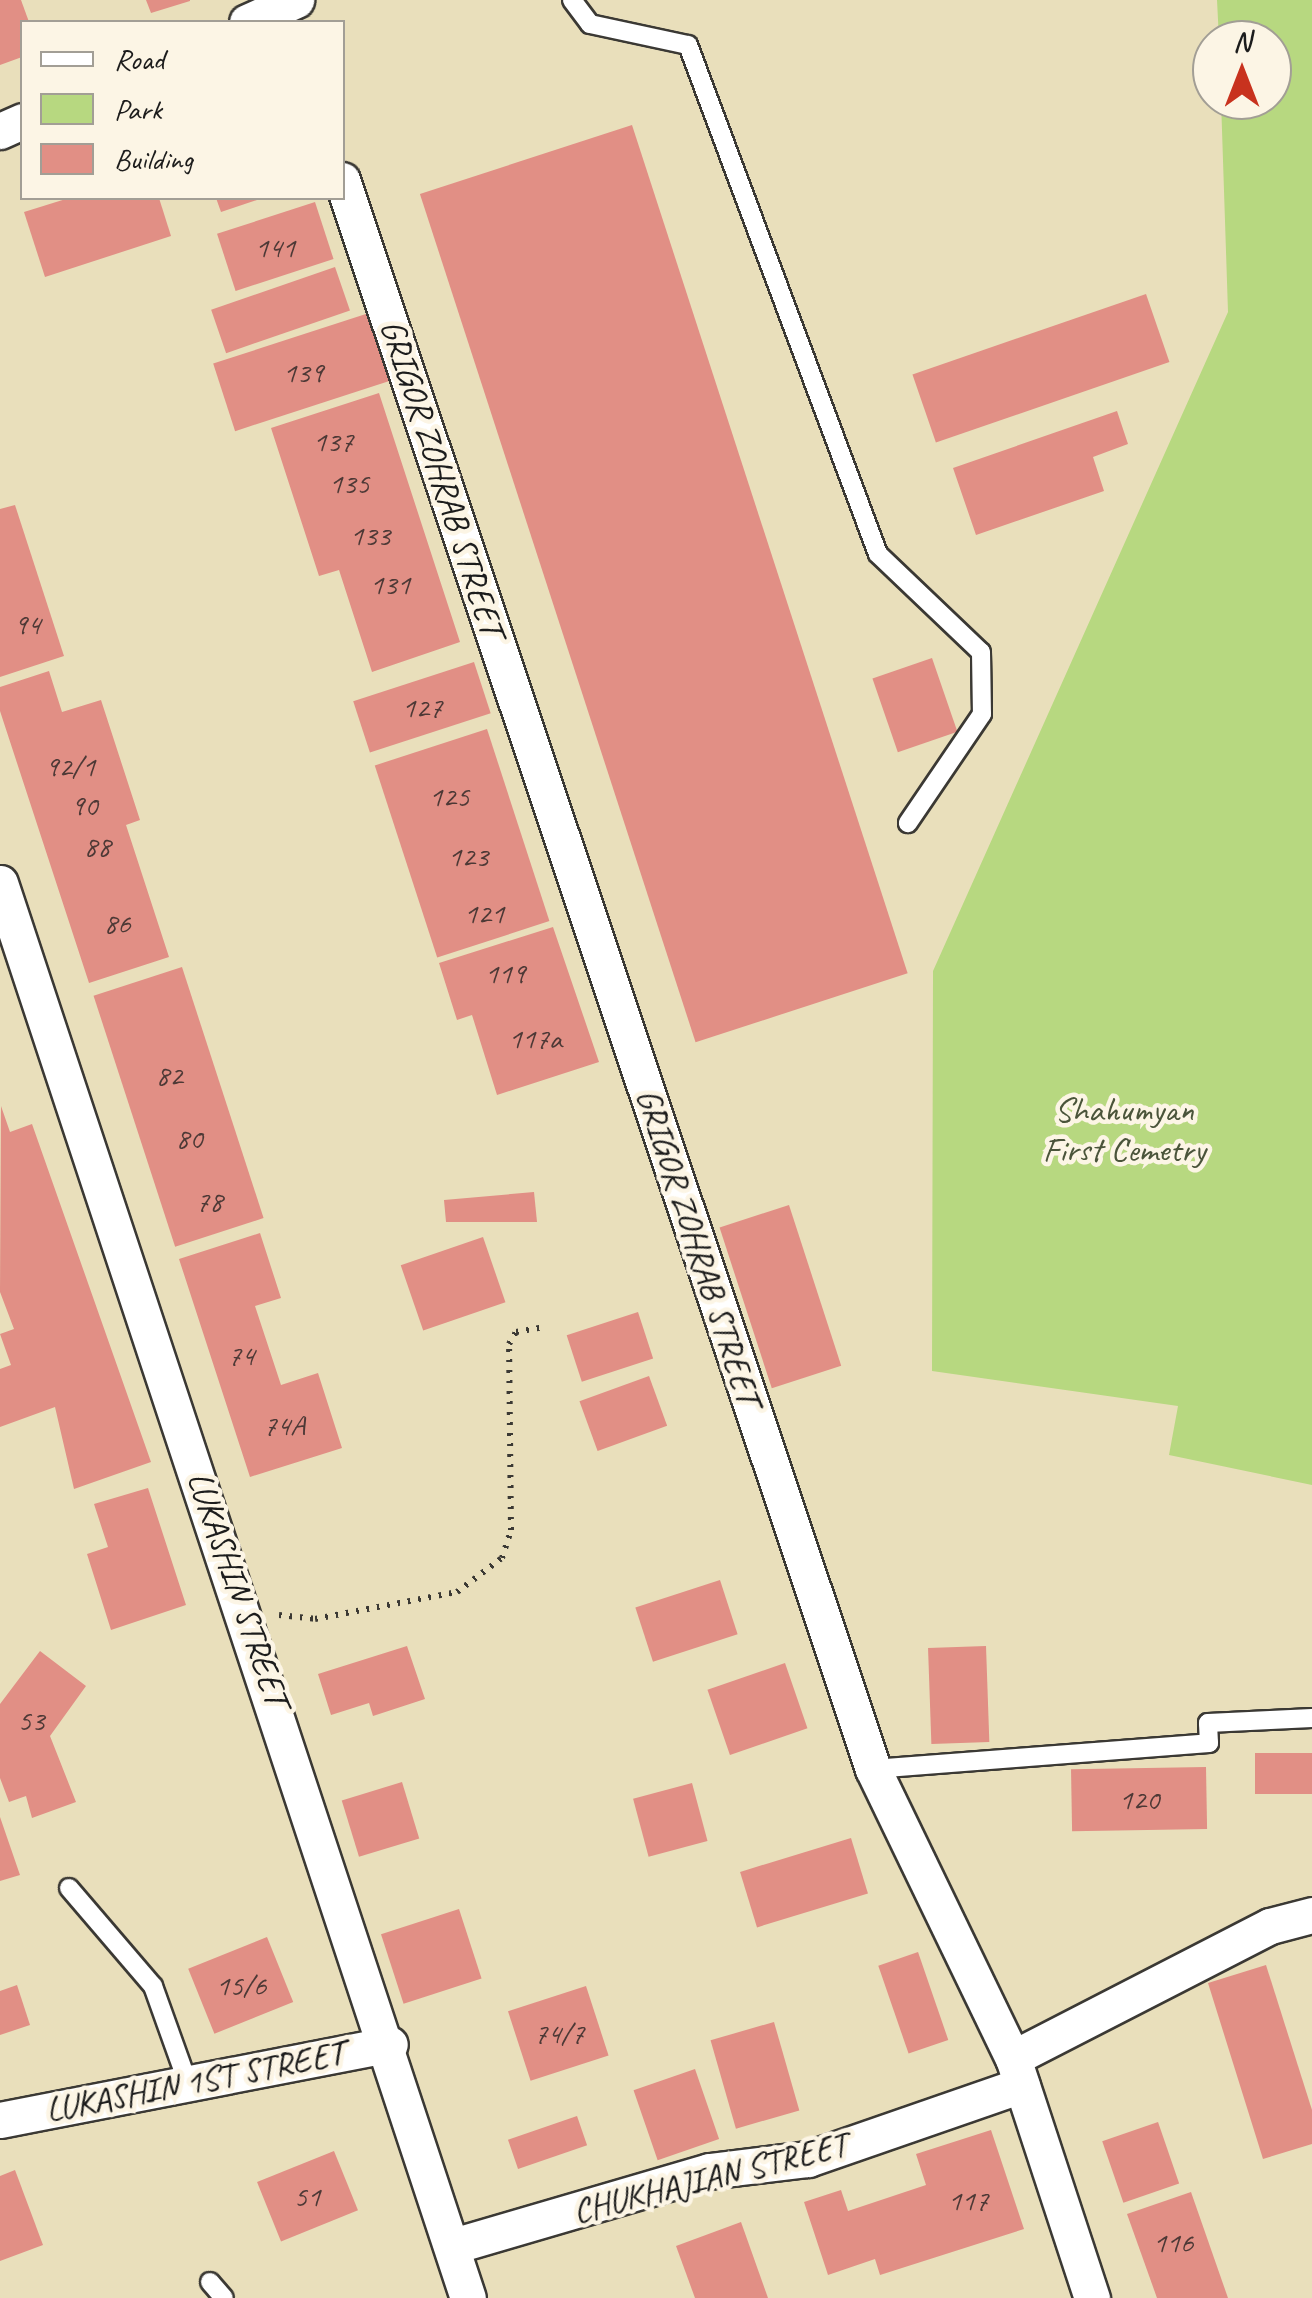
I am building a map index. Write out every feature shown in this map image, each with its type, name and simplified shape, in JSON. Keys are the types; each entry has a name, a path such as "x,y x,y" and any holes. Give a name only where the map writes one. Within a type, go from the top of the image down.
{"street":[{"path":"252,20 288,7"},
{"name":"GRIGOR ZOHRAB STREET","path":"345,189 873,1768 1017,2072 1092,2298"},
{"name":"LUKASHIN STREET","path":"0,883 390,2044 468,2298"},
{"name":"CHUKHAJIAN STREET","path":"453,2246 709,2171 808,2160 1017,2072 1270,1926 1312,1915"},
{"name":"LUKASHIN 1ST STREET","path":"0,2120 390,2044"}],"lane":[{"path":"572,0 590,24 688,45 878,554 981,652 982,714 908,823"},
{"path":"873,1768 1209,1743 1208,1723 1312,1718"},
{"path":"69,1888 153,1986 188,2084"},
{"path":"210,2282 224,2298"}],"path":[{"path":"244,1607 330,1617 457,1592 502,1558 511,1530 510,1344 516,1332 544,1327"}],"green space":[{"name":"Shahumyan First Cemetry","path":"1217,0 1312,0 1312,1485 1169,1455 1178,1406 932,1371 933,971 1228,312 1222,120 1292,120 1292,20 1218,20"}],"building":[{"path":"0,0 21,0 28,20 20,20 20,58 0,65"},
{"path":"146,0 190,0 190,1 151,13"},
{"path":"632,125 908,973 696,1042 420,194"},
{"path":"63,200 160,200 171,236 45,277 24,212"},
{"path":"217,200 257,200 221,212"},
{"path":"315,202 334,259 236,291 217,234"},
{"path":"335,267 350,310 226,353 211,310"},
{"path":"1146,294 1169,362 936,442 912,374"},
{"path":"372,312 394,380 235,431 213,364"},
{"path":"379,393 460,642 372,672 339,570 319,576 271,428"},
{"path":"1117,411 1128,444 1093,457 1104,491 976,535 953,468"},
{"path":"15,505 64,656 0,677 0,509"},
{"path":"932,658 957,732 898,752 872,679"},
{"path":"474,662 491,713 370,753 353,701"},
{"path":"49,671 62,712 101,700 140,820 126,825 169,957 89,983 0,711 0,687"},
{"path":"487,729 549,921 437,958 375,765"},
{"path":"553,927 599,1062 497,1095 472,1015 457,1020 439,963"},
{"path":"182,967 264,1218 175,1247 94,996"},
{"path":"1,1106 10,1132 32,1124 151,1462 74,1489 55,1407 0,1427 0,1369 11,1365 0,1334 14,1329 0,1292"},
{"path":"534,1192 537,1222 446,1222 444,1200"},
{"path":"789,1205 841,1366 772,1388 720,1228"},
{"path":"260,1233 281,1298 255,1306 281,1385 318,1373 342,1448 250,1477 179,1259"},
{"path":"483,1237 505,1302 423,1331 401,1265"},
{"path":"638,1312 653,1359 582,1382 567,1335"},
{"path":"649,1376 667,1426 598,1451 579,1401"},
{"path":"148,1488 186,1605 111,1630 87,1554 108,1547 94,1504"},
{"path":"720,1580 738,1634 653,1662 635,1608"},
{"path":"407,1646 425,1699 373,1716 369,1703 331,1715 318,1674"},
{"path":"986,1646 989,1742 931,1744 928,1648"},
{"path":"40,1651 86,1686 50,1736 76,1802 32,1818 26,1796 9,1802 0,1778 0,1704"},
{"path":"785,1663 807,1728 730,1755 707,1690"},
{"path":"1255,1753 1312,1753 1312,1794 1255,1794"},
{"path":"1206,1767 1207,1829 1072,1831 1071,1769"},
{"path":"402,1782 419,1838 359,1857 342,1800"},
{"path":"692,1783 708,1841 649,1857 633,1799"},
{"path":"0,1817 20,1875 0,1881"},
{"path":"851,1838 868,1893 757,1927 740,1872"},
{"path":"459,1909 482,1978 404,2004 381,1934"},
{"path":"267,1937 293,2002 214,2034 188,1969"},
{"path":"918,1952 948,2040 909,2054 878,1966"},
{"path":"1266,1965 1312,2110 1312,2144 1263,2159 1208,1983"},
{"path":"17,1985 30,2025 0,2035 0,1991"},
{"path":"586,1986 609,2055 531,2081 508,2011"},
{"path":"774,2022 799,2110 736,2129 711,2040"},
{"path":"695,2069 719,2139 658,2160 634,2090"},
{"path":"577,2116 587,2145 518,2169 508,2140"},
{"path":"1158,2122 1179,2183 1123,2203 1102,2141"},
{"path":"991,2130 1024,2229 880,2275 875,2259 828,2275 804,2202 841,2190 848,2211 926,2185 916,2154"},
{"path":"334,2151 358,2210 281,2241 257,2182"},
{"path":"15,2170 43,2245 0,2261 0,2176"},
{"path":"1191,2192 1228,2298 1157,2298 1127,2214"},
{"path":"741,2222 768,2298 695,2298 676,2246"}]}
